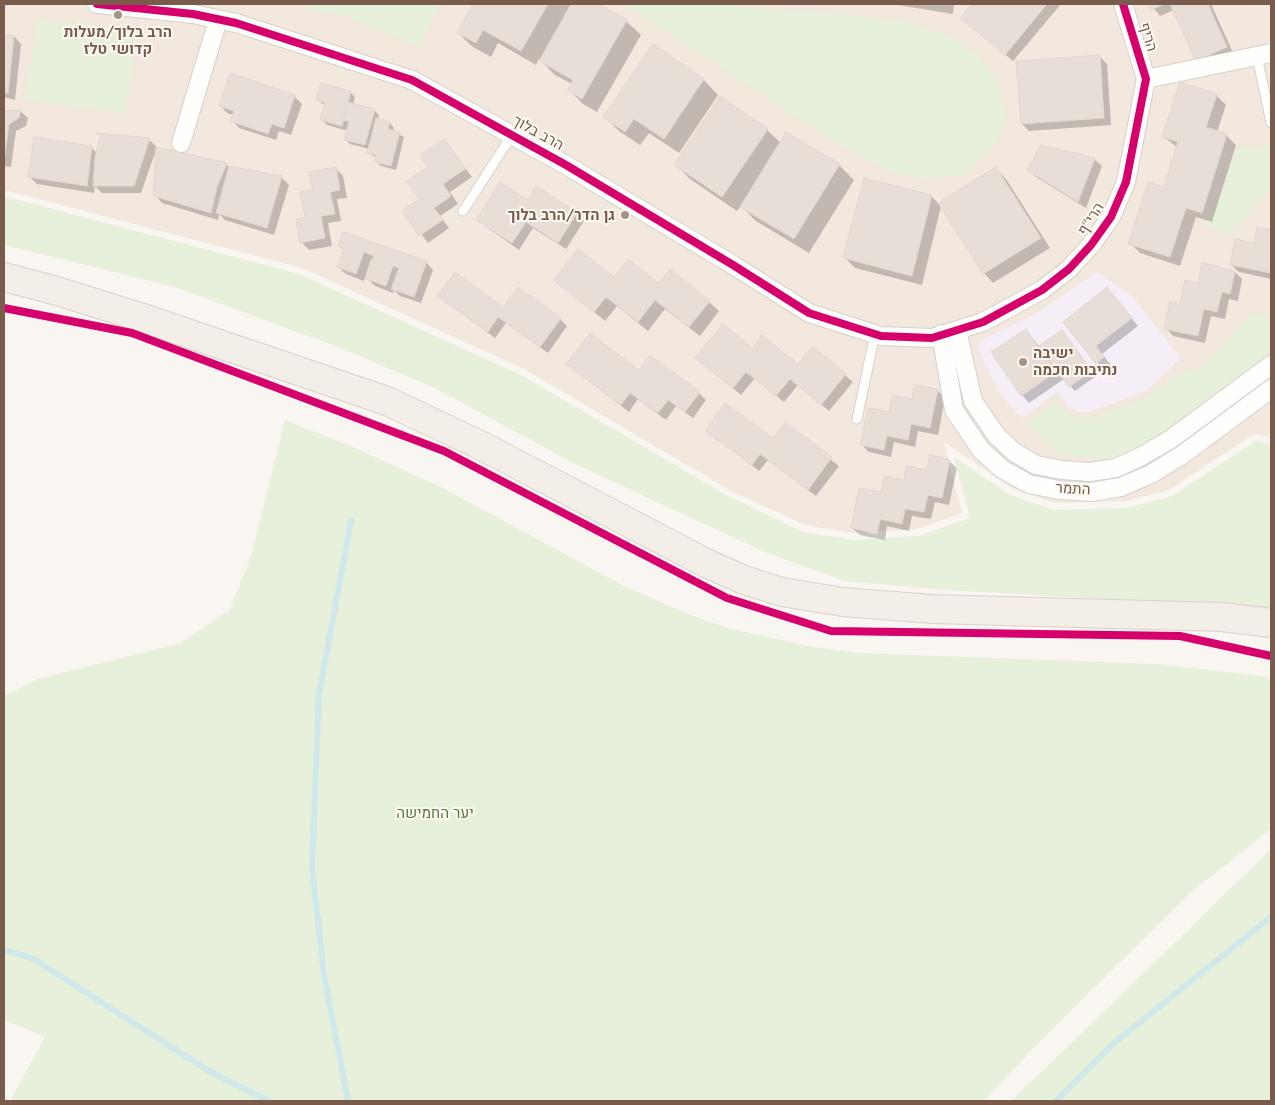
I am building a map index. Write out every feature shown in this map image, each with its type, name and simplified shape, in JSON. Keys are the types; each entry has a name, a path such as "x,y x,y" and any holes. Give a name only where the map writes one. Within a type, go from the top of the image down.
{"main road":[{"path":"4,277 57,291 140,317 387,402 482,446 708,564 744,580 782,592 843,602 915,608 1222,617 1271,623"}],"street":[{"name":"הרב בלוך","path":"97,4 192,14 218,20 278,36 412,80 512,135 734,265 809,313 875,334 932,338 983,322"},
{"name":"הריף","path":"1123,4 1146,79"},
{"path":"181,143 218,20"},
{"path":"1146,79 1264,55"},
{"name":"הרי\"ף","path":"983,322 1042,290 1091,245 1111,217 1126,182 1146,79"},
{"name":"התמר","path":"949,332 973,401 997,436 1014,452 1036,465 1062,470 1090,472 1116,468 1142,456 1170,439 1271,365"},
{"name":"התמר","path":"949,332 954,410 981,450 1002,469 1029,484 1059,490 1091,492 1121,487 1151,474 1182,455 1271,389"}],"lane":[{"path":"1264,55 1271,123"},
{"path":"463,211 512,135"},
{"path":"857,419 875,334"}],"shaded area":[{"path":"4,4 1271,4 1271,437 1254,434 1169,490 1125,501 1056,503 1013,489 944,442 962,513 917,529 854,533 805,525 731,491 524,369 302,268 4,190"},
{"path":"1097,272 1132,296 1181,358 1147,391 1086,413 1070,409 1057,392 1022,419 1002,396 978,351 980,341 1034,315"}],"green space":[{"path":"310,4 441,4 419,46 348,17 309,9"},
{"path":"624,4 729,4 752,8 851,15 900,21 947,35 977,54 998,81 1006,115 997,143 965,175 923,179 891,172 833,141"},
{"path":"38,20 138,31 125,114 25,99"},
{"path":"1271,145 1271,187 1230,235 1207,227 1237,149"},
{"path":"4,196 299,274 521,375 728,496 803,532 854,540 919,536 970,518 954,457 1010,495 1055,510 1126,508 1172,496 1256,441 1271,444 1271,608 946,590 845,581 767,553 577,465 435,388 338,347 175,287 4,245"},
{"path":"1258,315 1271,315 1271,355 1139,448 1113,460 1059,454 1026,424 1056,401 1062,409 1073,416 1093,418 1145,398 1182,372 1200,369 1247,318"},
{"name":"יער החמישה","path":"285,420 348,445 439,486 624,586 688,614 731,629 813,647 858,653 1156,664 1271,677 1271,829 1192,891 1039,1042 984,1101 10,1101 45,1037 4,1020 4,696 37,679 181,643 230,610 252,553"},
{"path":"1271,849 1271,1101 1011,1101 1178,940"}],"building":[{"path":"473,4 548,4 521,51 483,30 476,43 457,33"},
{"path":"571,4 599,4 627,20 582,99 567,90 573,80 539,61"},
{"path":"972,4 1047,4 1005,55 960,18"},
{"path":"1148,4 1164,4 1151,10"},
{"path":"1170,4 1208,4 1227,47 1196,61"},
{"path":"4,35 14,35 8,94 4,92"},
{"path":"653,44 704,79 664,139 634,119 625,132 603,117"},
{"path":"1100,55 1104,118 1021,124 1016,61"},
{"path":"230,73 295,95 284,128 272,124 268,134 230,121 234,111 219,106"},
{"path":"1180,82 1217,94 1206,127 1227,134 1202,213 1186,208 1170,257 1128,244 1148,182 1164,187 1178,142 1162,137"},
{"path":"321,83 351,91 342,126 320,120 325,103 316,100"},
{"path":"720,96 768,129 722,197 674,165"},
{"path":"348,102 375,109 365,145 344,140 349,121 343,120"},
{"path":"21,110 19,118 9,124 4,160 4,111"},
{"path":"376,118 390,122 388,129 400,132 391,166 375,162 376,155 367,153"},
{"path":"786,132 840,164 794,239 740,207"},
{"path":"96,133 150,138 134,186 93,186 95,158 100,137"},
{"path":"34,137 92,146 87,186 28,177"},
{"path":"445,139 465,169 443,184 451,196 434,208 443,220 419,236 402,211 419,199 407,181 428,167 420,155"},
{"path":"1041,145 1095,158 1078,202 1027,170"},
{"path":"156,147 227,163 217,187 211,213 153,196"},
{"path":"229,166 282,176 267,228 216,213"},
{"path":"336,167 340,190 330,192 335,214 321,216 325,238 300,243 296,219 305,217 300,192 313,190 309,172"},
{"path":"996,167 1041,238 983,274 938,203"},
{"path":"864,178 932,195 912,276 843,258"},
{"path":"500,182 528,200 536,186 577,213 558,243 526,222 512,243 476,220"},
{"path":"1257,227 1271,230 1271,273 1230,265 1235,239 1254,243"},
{"path":"343,232 427,261 414,297 391,289 399,268 393,266 386,286 366,279 374,256 364,252 356,274 337,267 344,248 338,246"},
{"path":"578,249 614,277 628,259 659,283 670,269 710,301 689,327 655,300 638,322 606,297 594,312 553,280"},
{"path":"1202,263 1235,271 1230,294 1222,292 1217,312 1204,309 1198,336 1164,329 1170,302 1180,304 1185,280 1198,283"},
{"path":"455,272 503,307 518,287 561,318 540,347 498,317 488,332 437,296"},
{"path":"1107,287 1132,318 1096,346 1104,357 1096,364 1063,322"},
{"path":"723,324 752,348 762,335 798,364 812,346 846,374 821,405 790,379 776,396 746,372 733,388 695,358"},
{"name":"ישיבה נתיבות חכמה","path":"1026,329 1056,372 1021,396 991,352"},
{"path":"1062,330 1092,371 1069,387 1039,346"},
{"path":"590,333 639,370 650,355 700,392 685,412 668,400 658,413 630,393 621,405 566,364"},
{"path":"914,385 938,389 930,428 911,424 908,440 887,436 884,450 860,445 868,408 889,412 893,395 912,399"},
{"path":"725,403 773,438 785,422 832,457 808,490 760,454 752,465 705,431"},
{"path":"930,455 950,460 942,498 928,495 924,512 905,509 902,524 880,519 877,534 851,528 859,488 881,492 884,476 904,480 906,466 927,470"}],"waterway":[{"path":"348,1101 324,975 312,868 319,694 351,521"},
{"path":"1056,1101 1114,1043 1271,917"},
{"path":"4,950 32,958 209,1071 269,1101"}],"cycle path":[{"path":"97,4 193,14 236,23 412,80 566,165 809,313 881,336 932,338 983,322 1042,290 1069,269 1091,245 1111,217 1126,182 1146,79 1123,4"},
{"path":"4,308 132,333 444,451 727,598 831,631 1180,636 1271,656"}],"place":[{"name":"הרב בלוך/מעלות קדושי טלז","path":"118,15"},
{"name":"גן הדר/הרב בלוך","path":"625,215"},
{"name":"ישיבה נתיבות חכמה","path":"1023,362"}]}
